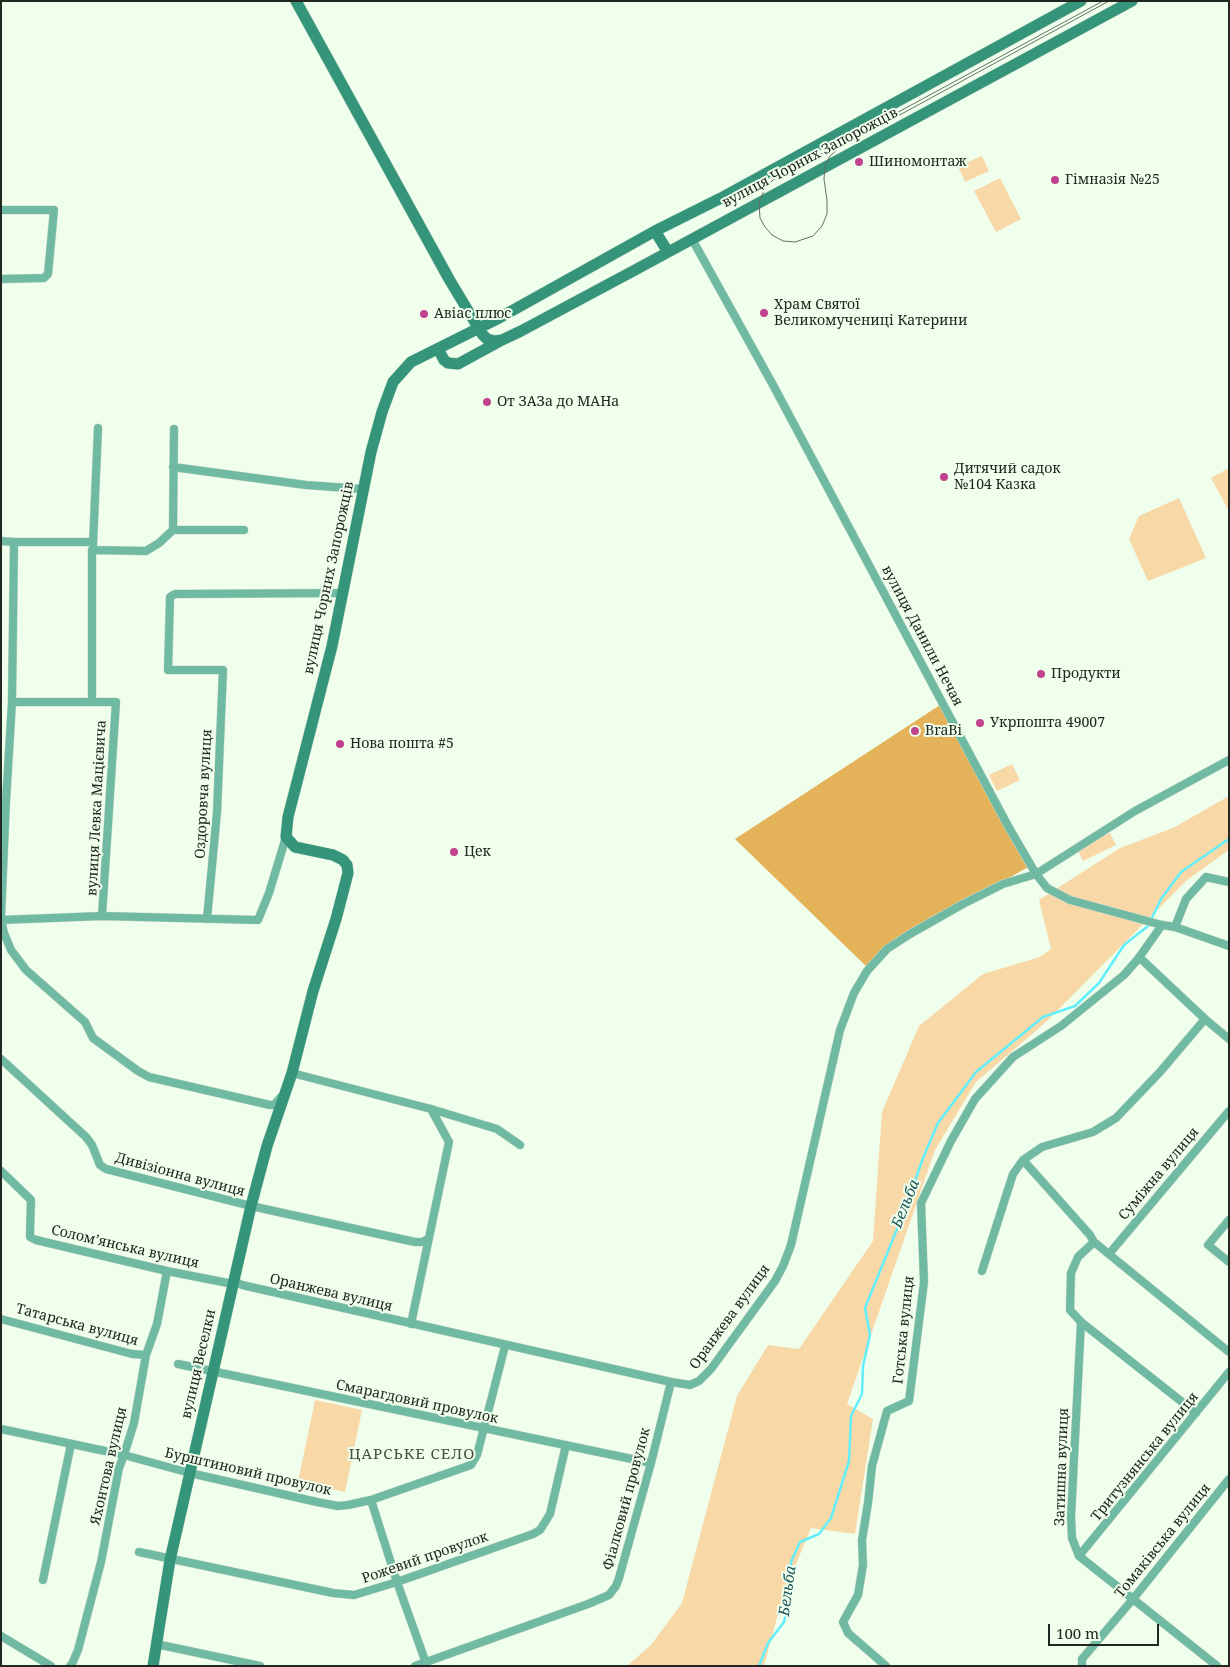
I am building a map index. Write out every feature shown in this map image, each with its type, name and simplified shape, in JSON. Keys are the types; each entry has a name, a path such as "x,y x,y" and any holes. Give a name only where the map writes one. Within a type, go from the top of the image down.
{"main road":[{"path":"296,1 399,190 478,327 487,339 502,340"},
{"name":"вулиця Чорних Запорожців","path":"286,837 288,817 332,646 362,489 382,412 393,382 411,362 498,318 655,231 721,198 1081,1"},
{"name":"вулиця Чорних Запорожців","path":"438,349 444,360 448,363 458,364 1132,1"},
{"path":"655,231 668,252"},
{"path":"286,837 295,848 333,855 342,860 347,865 348,873 336,919 313,991 292,1073"},
{"name":"вулиця Веселки","path":"153,1666 170,1560 233,1282 267,1146 292,1073"}],"street":[{"path":"1,210 54,210 48,274 44,278 1,280"},
{"name":"вулиця Данили Нечая","path":"692,239 773,385 1008,826 1036,874 1047,888 1070,900 1175,927 1229,946"},
{"name":"вулиця Левка Мацієвича","path":"98,428 93,546 92,702 116,702 102,916"},
{"path":"173,530 174,429"},
{"path":"173,467 306,485 362,489"},
{"path":"1,541 146,550 159,543 173,530 244,530"},
{"path":"14,542 12,702 1,919 11,950 26,970 85,1022 93,1038 149,1077 270,1105 274,1105 286,1091"},
{"name":"Оздоровча вулиця","path":"206,919 217,812 223,670 168,670 170,597 173,595 343,593"},
{"path":"12,702 92,702"},
{"path":"1036,874 1135,811 1229,760"},
{"name":"вулиця Чорних Запорожців","path":"206,919 258,920 269,893 286,837"},
{"name":"Оранжева вулиця","path":"233,1282 504,1346 671,1382 690,1385 699,1381 704,1377 775,1281 783,1266 791,1245 840,1030 854,993 867,971 887,949 963,904 1003,884 1036,874"},
{"path":"1175,927 1186,899 1206,877 1229,882"},
{"path":"1,919 102,916 206,919"},
{"name":"Готська вулиця","path":"886,1666 848,1632 843,1622 858,1595 863,1565 862,1540 872,1466 887,1411 909,1401 924,1282 921,1202 951,1141 975,1099 1013,1057 1061,1026 1124,975 1139,957 1159,924"},
{"path":"1139,957 1229,1039"},
{"path":"982,1271 1013,1174 1023,1160 1042,1147 1093,1132 1116,1118 1160,1072 1205,1019"},
{"name":"Дивізіонна вулиця","path":"1,1059 86,1137 92,1145 100,1165 106,1169 251,1206 415,1242 422,1242 428,1239"},
{"path":"292,1073 497,1129 520,1145"},
{"path":"412,1324 449,1142 430,1110"},
{"name":"Суміжна вулиця","path":"1109,1254 1228,1112"},
{"path":"1023,1160 1090,1235 1094,1242 1229,1352"},
{"name":"Соломʼянська вулиця","path":"1,1171 31,1200 30,1237 36,1240 167,1271 233,1282"},
{"path":"1229,1220 1208,1245 1229,1262"},
{"path":"1094,1242 1078,1257 1072,1273 1070,1310 1081,1322 1196,1413"},
{"name":"Яхонтова вулиця","path":"70,1666 78,1650 100,1562 119,1468 134,1423 146,1355 157,1324 167,1271"},
{"name":"Татарська вулиця","path":"1,1319 132,1354 146,1355"},
{"name":"Затишна вулиця","path":"1079,1556 1072,1538 1071,1517 1081,1322"},
{"name":"Бурштиновий провулок","path":"1,1429 338,1506 348,1505 371,1500 471,1465 478,1455 504,1346"},
{"name":"Смарагдовий провулок","path":"178,1364 651,1463"},
{"name":"Тритузнянська вулиця","path":"1079,1556 1229,1372"},
{"name":"Фіалковий провулок","path":"415,1666 427,1664 609,1595 619,1578 671,1382"},
{"path":"43,1580 71,1444"},
{"name":"Рожевий провулок","path":"139,1552 170,1560 354,1596 540,1530 550,1514 566,1445"},
{"name":"Томаківська вулиця","path":"1082,1666 1082,1660 1229,1479"},
{"path":"371,1500 397,1582 427,1664"},
{"path":"1079,1556 1217,1666"},
{"path":"1,1636 51,1666"},
{"path":"156,1644 260,1666"}],"shaded area":[{"path":"982,156 989,171 965,182 958,166"},
{"path":"1000,178 1021,219 996,232 974,191"},
{"path":"1229,468 1229,511 1211,478"},
{"path":"1179,498 1206,558 1148,581 1129,539 1139,516"},
{"path":"940,705 1028,867 907,937 869,969 735,839"},
{"path":"1012,764 1020,780 997,791 989,775"},
{"path":"1229,796 1229,850 1187,880 1045,1023 976,1082 935,1150 847,1404 873,1419 855,1534 811,1528 783,1595 764,1666 627,1666 651,1645 682,1603 737,1396 768,1345 799,1349 873,1241 882,1112 919,1026 983,974 1040,957 1051,949 1039,900 1120,848 1173,828"},
{"path":"1110,833 1116,845 1083,861 1077,849"},
{"path":"315,1400 362,1410 345,1492 298,1482"}],"waterway":[{"name":"Бельба","path":"759,1666 768,1643 784,1622 790,1596 791,1562 800,1542 819,1534 831,1518 849,1461 851,1416 862,1394 863,1366 870,1335 865,1308 938,1123 976,1072 1043,1017 1075,1006 1099,983 1124,945 1148,926 1161,899 1181,872 1229,839"}],"tram line":[{"path":"1103,1 773,180 765,188 759,203 760,218 765,227 772,235 783,241 795,242 813,236 822,226 827,214 824,179 825,166 830,156 839,148 1109,1"}],"place":[{"name":"Шиномонтаж","path":"859,162"},
{"name":"Гімназія №25","path":"1055,180"},
{"name":"Храм Святої Великомучениці Катерини","path":"764,313"},
{"name":"Авіас плюс","path":"424,314"},
{"name":"От ЗАЗа до МАНа","path":"487,402"},
{"name":"Дитячий садок №104 Казка","path":"944,477"},
{"name":"Продукти","path":"1041,674"},
{"name":"Укрпошта 49007","path":"980,723"},
{"name":"BraBi","path":"915,731"},
{"name":"Нова пошта #5","path":"340,744"},
{"name":"Цек","path":"454,852"}],"district":[{"name":"ЦАРСЬКЕ СЕЛО","path":"412,1455"}]}
